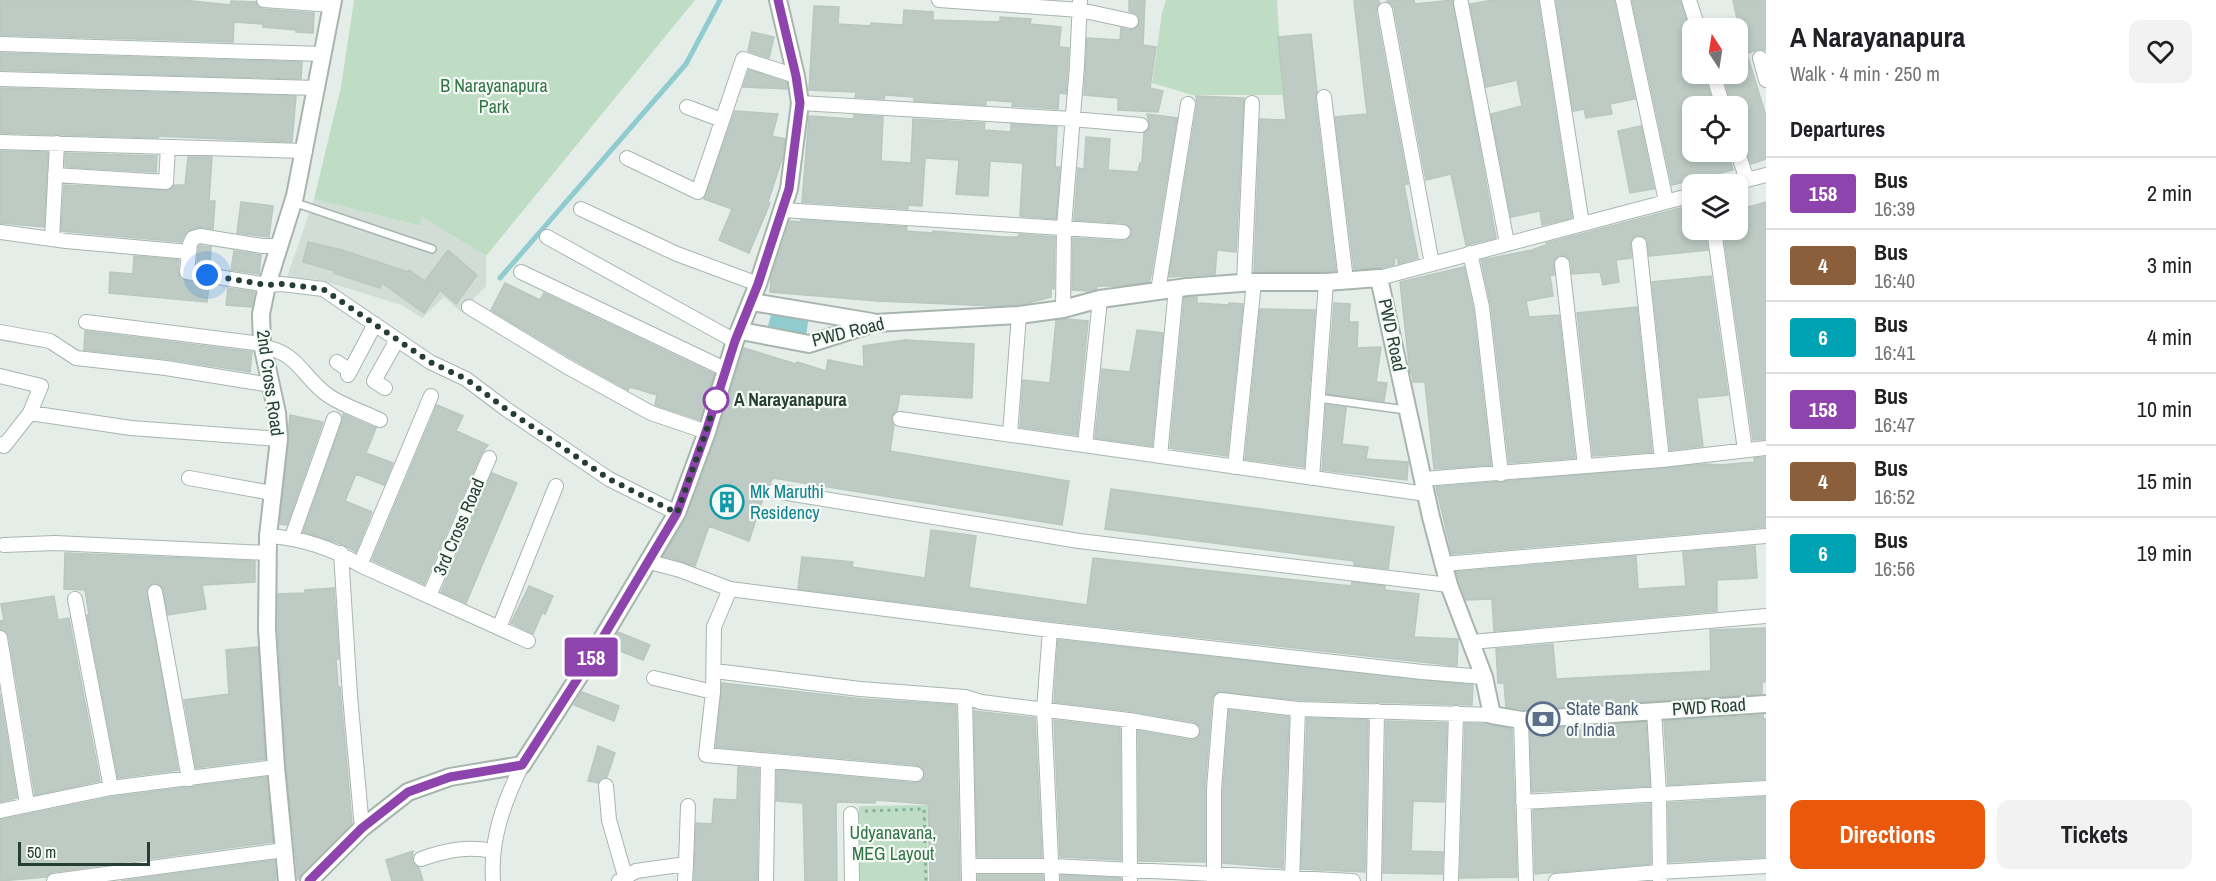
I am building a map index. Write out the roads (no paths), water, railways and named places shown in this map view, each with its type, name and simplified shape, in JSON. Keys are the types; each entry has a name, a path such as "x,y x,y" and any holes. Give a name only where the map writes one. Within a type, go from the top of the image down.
{"street":[{"path":"264,0 333,3"},
{"path":"493,881 493,851 507,795 522,765 650,562 677,513 783,210 789,189 800,103 778,0"},
{"path":"939,0 1080,5 1131,21"},
{"path":"1547,0 1582,224"},
{"path":"1623,0 1666,201"},
{"path":"1689,0 1695,18"},
{"name":"2nd Cross Road","path":"287,881 276,767 267,629 268,544 279,439 263,346 261,314 305,151 333,3"},
{"path":"1461,3 1507,243"},
{"path":"1063,309 1064,227 1080,5"},
{"path":"1385,10 1432,264"},
{"path":"0,44 323,54"},
{"path":"1760,58 1766,80"},
{"path":"627,158 698,192 743,59 796,76"},
{"path":"0,79 317,88"},
{"path":"1324,98 1346,280"},
{"path":"800,103 1141,125"},
{"path":"1235,466 1249,283 1252,103"},
{"path":"1158,291 1188,104"},
{"path":"687,107 722,120"},
{"path":"0,142 305,151"},
{"path":"52,239 57,143"},
{"path":"55,174 165,182 168,147"},
{"path":"1748,180 1766,175"},
{"path":"1379,278 1682,197"},
{"path":"581,209 677,254 758,284"},
{"path":"783,210 1124,232"},
{"path":"0,232 189,252"},
{"path":"278,246 262,246 200,236 193,238 187,272 267,285 282,284 323,289 430,362 466,379 609,479 677,513"},
{"path":"547,237 738,336"},
{"path":"1715,240 1745,450"},
{"path":"1639,244 1662,460"},
{"path":"1470,253 1482,307 1501,474"},
{"path":"1562,264 1585,466"},
{"path":"521,272 727,370"},
{"name":"PWD Road","path":"738,336 809,344 875,322 1019,315 1063,309 1100,299 1176,288 1379,278 1449,585 1484,677 1492,715 1521,720 1766,704"},
{"path":"1312,478 1326,282"},
{"path":"1160,456 1176,288"},
{"path":"1085,445 1100,299"},
{"path":"752,302 875,322"},
{"path":"469,307 566,366 651,413 706,432"},
{"path":"1010,434 1019,315"},
{"path":"86,322 278,350 295,362 328,396 380,420"},
{"path":"337,362 349,373 375,324"},
{"path":"0,332 50,341 75,357 166,368 271,385"},
{"path":"385,388 374,381 398,340"},
{"path":"0,376 41,386 30,413 4,446 0,444"},
{"path":"360,565 431,396"},
{"path":"30,413 131,428 279,439"},
{"path":"292,537 334,419"},
{"path":"900,419 1312,478 1425,486 1501,474 1766,448"},
{"name":"3rd Cross Road","path":"429,596 489,458"},
{"path":"189,478 272,493"},
{"path":"499,628 556,486"},
{"path":"775,491 1079,541 1449,585"},
{"path":"1444,564 1766,536"},
{"path":"3,545 55,543 268,544 292,537 341,554 360,565 528,641"},
{"path":"341,554 350,696 362,828"},
{"path":"650,562 680,570 730,589 1050,630 1484,677"},
{"path":"730,589 714,627 715,671 706,755 916,774"},
{"path":"155,592 189,779"},
{"path":"75,599 111,788"},
{"path":"1471,642 1766,616"},
{"path":"1050,630 1044,709 1052,881"},
{"path":"0,638 27,804"},
{"path":"715,671 860,689 965,697 981,702 1129,720 1192,731"},
{"path":"654,678 713,692"},
{"path":"965,697 969,881"},
{"path":"1214,877 1214,789 1221,699 1298,709 1492,715"},
{"path":"1292,880 1298,709"},
{"path":"1374,881 1377,711"},
{"path":"1654,711 1659,793 1659,876"},
{"path":"1451,881 1456,713"},
{"path":"1129,720 1129,876"},
{"path":"1521,720 1526,881"},
{"path":"766,881 768,762"},
{"path":"309,881 362,828 408,792 450,777 522,765"},
{"path":"0,811 111,788 276,767"},
{"path":"606,786 609,820 622,878 636,871 672,864 686,864"},
{"path":"1523,802 1766,788"},
{"path":"686,881 688,806"},
{"path":"852,881 856,813"},
{"path":"421,859 444,851 474,848 493,851"},
{"path":"54,881 284,850"},
{"path":"969,866 1052,866 1129,876 1353,881"},
{"path":"1556,881 1659,876 1766,866"}],"lane":[{"path":"293,202 432,249"},
{"path":"1318,398 1408,411"}],"water":[{"path":"772,311 809,314 806,337 768,326"}],"waterway":[{"path":"500,278 686,64 720,0"}],"place":[{"name":"A Narayanapura","path":"716,400"},
{"name":"Mk Maruthi Residency","path":"727,502"},
{"name":"State Bank of India","path":"1543,719"}],"park label":[{"name":"B Narayanapura Park","path":"494,96"},
{"name":"Udyanavana, MEG Layout","path":"893,843"}]}
